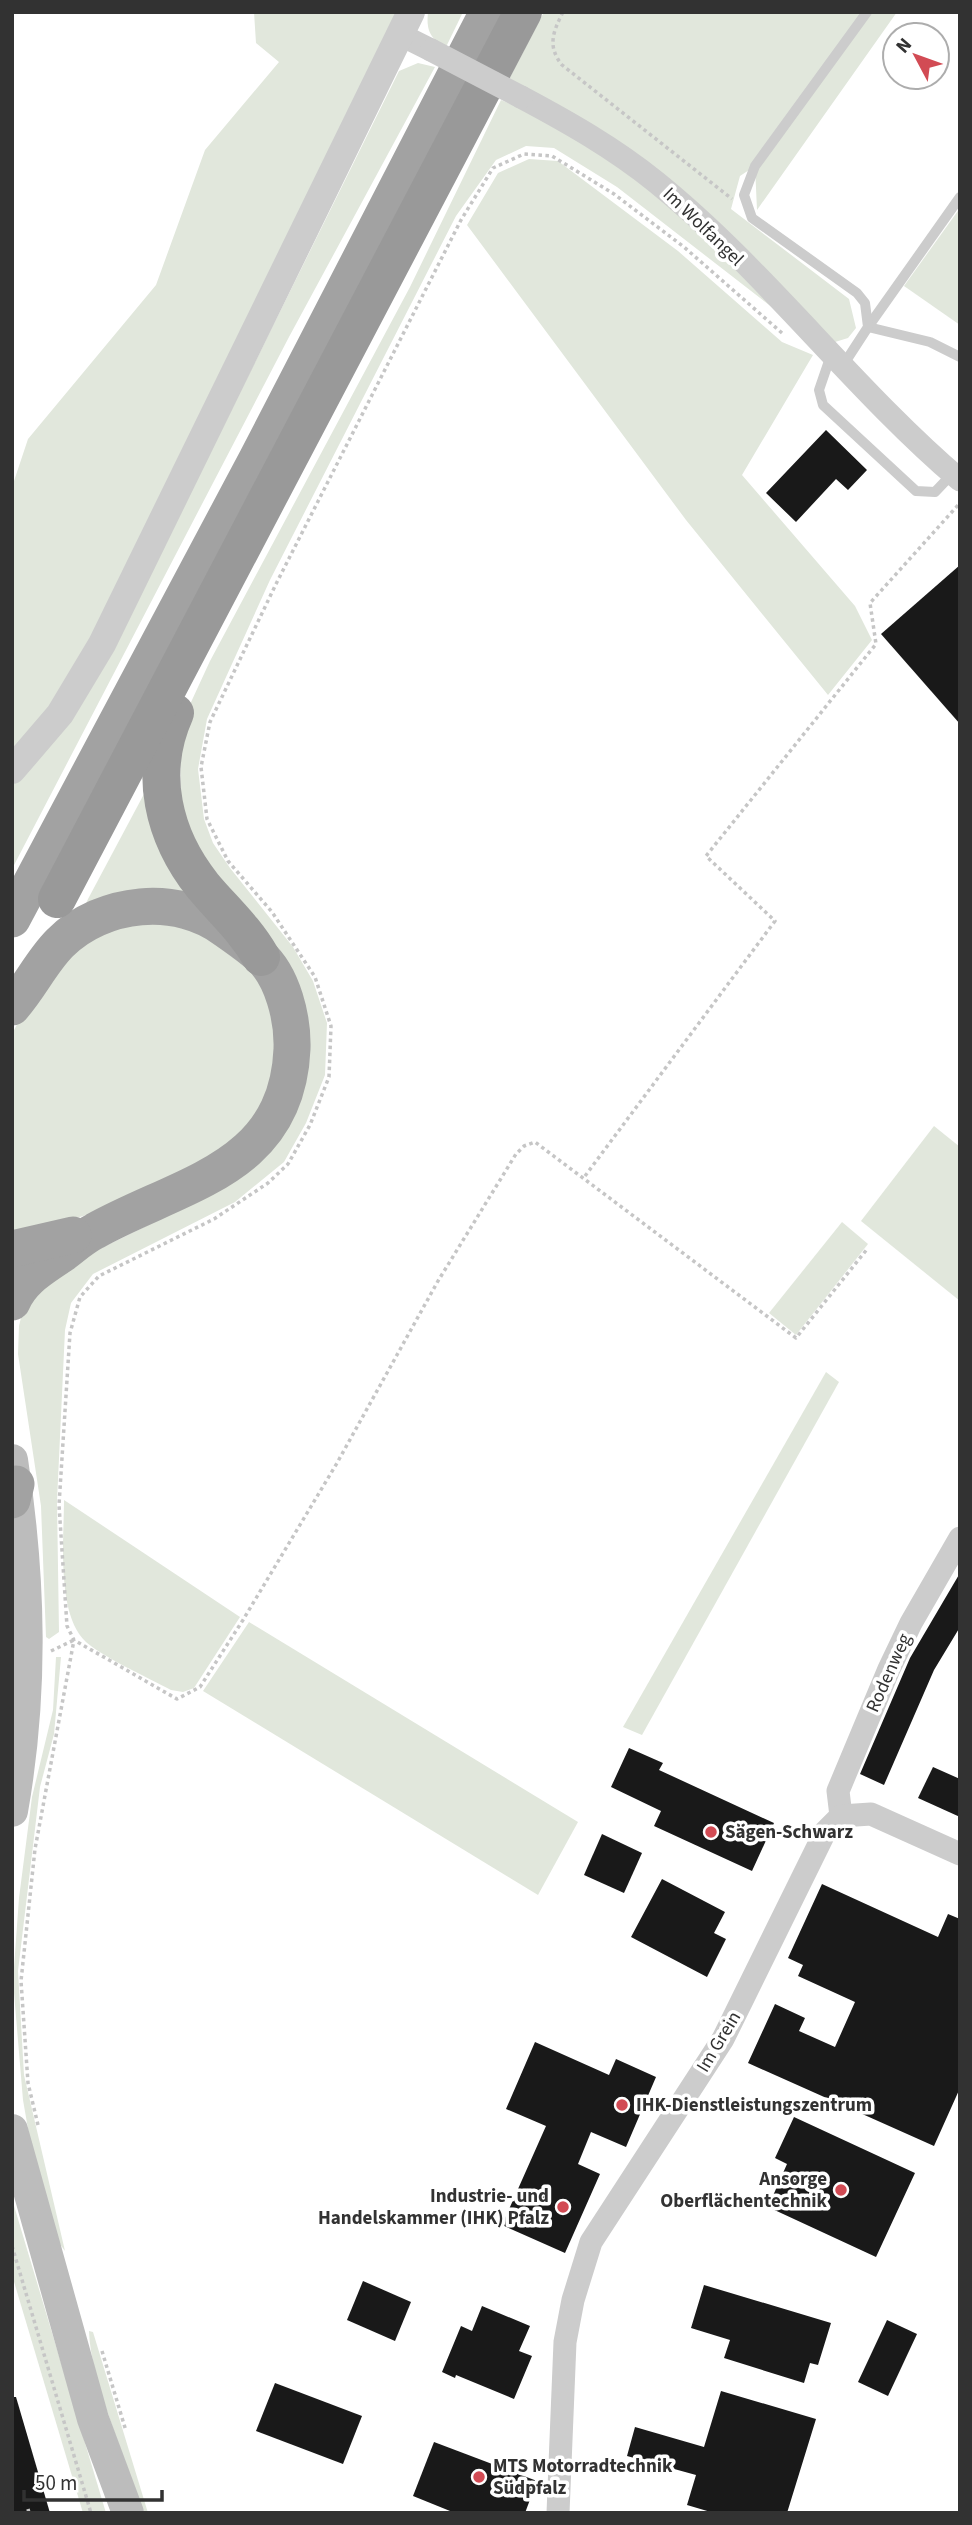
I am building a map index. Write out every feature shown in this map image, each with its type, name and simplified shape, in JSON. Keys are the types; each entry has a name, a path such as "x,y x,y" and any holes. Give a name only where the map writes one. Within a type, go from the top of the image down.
{"highway":[{"path":"12,919 257,459 488,12"},
{"path":"12,983 194,643 523,12"},
{"path":"12,1302 31,1276 95,1231 188,1189 232,1164 264,1133 275,1115 288,1078 292,1037 284,1000 247,932 211,895 186,863 173,839 163,806 162,757 172,720 184,694 194,643"},
{"path":"12,1007 46,960 69,934 90,920 118,910 162,906 192,913 222,927 261,957"},
{"path":"12,1249 95,1231"}],"main road":[{"path":"12,1811 21,1745 29,1624 28,1584 13,1481"},
{"path":"26,2132 93,2419 99,2476 110,2513"},
{"path":"93,2419 128,2513"}],"street":[{"name":"Im Wolfangel","path":"406,23 431,50 607,146 657,182 836,361 957,473"},
{"path":"12,770 60,714 102,644 406,23"},
{"name":"Rodenweg","path":"841,1816 838,1791 889,1669 911,1623 960,1538"},
{"path":"841,1816 871,1814 960,1854"},
{"name":"Im Grein","path":"558,2513 565,2342 573,2300 591,2242 723,2039 812,1854 824,1832 841,1816"},
{"path":"93,2419 122,2469 138,2513"}],"lane":[{"path":"867,12 755,166 744,195 752,218 857,293 865,303 868,327"},
{"path":"957,473 934,492 916,491 823,405 819,390 836,361 868,327 960,197"},
{"path":"868,327 930,342 960,357"}],"path":[{"path":"563,12 552,34 553,53 562,65 715,184 752,218"},
{"path":"809,333 803,342 773,328 684,247 614,194 552,156 524,155 493,168 461,220 225,688 204,744 202,791 207,819 228,861 272,912 315,977 331,1026 329,1077 310,1125 288,1164 268,1183 215,1219 99,1276 80,1297 70,1333 59,1506 66,1626 74,1640 177,1699 195,1692 255,1601 337,1463 438,1281 516,1154 524,1146 535,1142 585,1177 796,1338 868,1248"},
{"path":"585,1177 775,921 705,856 876,644 870,603 960,503"},
{"path":"26,2132 28,2083 21,1981 35,1849 74,1640"},
{"path":"12,2246 91,2513"},
{"path":"100,2345 127,2436"}],"shaded area":[{"path":"254,12 401,12 64,693 12,756 12,487 28,439 156,285 205,150 279,62 256,43"},
{"path":"428,12 463,12 446,47 430,33"},
{"path":"544,12 897,12 891,21 881,21 881,35 757,210 755,166 740,176 731,209 849,299 856,328 848,338 822,346 617,187 554,148 526,146 496,160 456,216 270,580 207,719 198,769 204,819 213,843 293,947 313,981 327,1023 325,1075 306,1123 284,1162 235,1202 93,1274 71,1303 65,1330 57,1501 59,1632 49,1639 46,1637 41,1506 18,1354 23,1309 55,1271 197,1201 308,1057 181,830 180,726 210,661 410,287 501,100 515,106 508,81"},
{"path":"418,63 435,67 289,337 12,869 12,786 49,746 226,421 399,71"},
{"path":"529,159 558,161 678,251 782,342 813,355 742,475 855,606 872,640 828,695 686,520 467,225 498,173"},
{"path":"960,208 960,325 904,286"},
{"path":"152,779 195,891 84,908 88,899"},
{"path":"182,919 262,979 279,1033 269,1099 224,1154 109,1208 12,1238 12,1034 37,986 95,929"},
{"path":"934,1126 960,1147 960,1301 861,1221"},
{"path":"842,1222 868,1244 796,1335 769,1313"},
{"path":"826,1372 839,1382 642,1735 623,1727"},
{"path":"64,1500 240,1617 194,1688 183,1692 171,1690 104,1655 86,1642 76,1630 70,1614 64,1575"},
{"path":"249,1622 578,1822 538,1895 203,1691"},
{"path":"56,1657 61,1657 54,1734 40,1787 18,1971 24,2075 65,2251 57,2240 31,2146 23,2100 13,1981 19,1898 32,1797 53,1710"},
{"path":"12,2199 106,2513 83,2513 12,2275"},
{"path":"89,2331 93,2332 148,2513 145,2513 142,2507 102,2395 95,2372"}],"building":[{"path":"826,430 867,470 848,490 836,479 796,522 766,493"},
{"path":"960,565 960,724 881,634"},
{"path":"960,1573 960,1627 934,1670 884,1785 860,1774 910,1658"},
{"path":"629,1748 663,1763 659,1770 774,1823 752,1871 654,1826 661,1811 611,1787"},
{"path":"933,1767 960,1779 960,1817 918,1798"},
{"path":"602,1834 642,1853 624,1893 584,1875"},
{"path":"662,1879 725,1912 714,1933 726,1939 707,1977 631,1937"},
{"path":"822,1884 938,1937 948,1914 960,1919 960,2088 934,2146 748,2063 775,2004 805,2018 799,2031 835,2047 855,2002 798,1976 803,1965 788,1958"},
{"path":"535,2042 609,2075 616,2059 656,2077 626,2147 591,2132 578,2164 600,2174 565,2253 502,2225 546,2126 506,2109"},
{"name":"Ansorge Oberflächentechnik","path":"794,2117 915,2173 876,2257 768,2207 787,2164 775,2158"},
{"path":"363,2281 411,2302 395,2341 347,2320"},
{"path":"704,2285 831,2323 818,2365 810,2363 804,2383 724,2358 730,2340 691,2328"},
{"path":"482,2306 530,2326 519,2351 532,2356 514,2399 456,2375 455,2378 442,2372 461,2326 472,2331"},
{"path":"887,2320 917,2334 888,2396 858,2382"},
{"path":"275,2383 362,2416 343,2464 256,2431"},
{"path":"721,2391 816,2419 787,2513 714,2513 687,2505 696,2475 627,2456 635,2427 704,2447"},
{"path":"12,2397 16,2397 50,2513 12,2513"},
{"path":"434,2442 537,2481 525,2513 455,2513 413,2496"}],"place":[{"name":"Sägen-Schwarz","path":"711,1832"},
{"name":"IHK-Dienstleistungszentrum","path":"622,2105"},
{"name":"Ansorge Oberflächentechnik","path":"841,2190"},
{"name":"Industrie- und Handelskammer (IHK) Pfalz","path":"563,2207"},
{"name":"MTS Motorradtechnik Südpfalz","path":"479,2477"}]}
